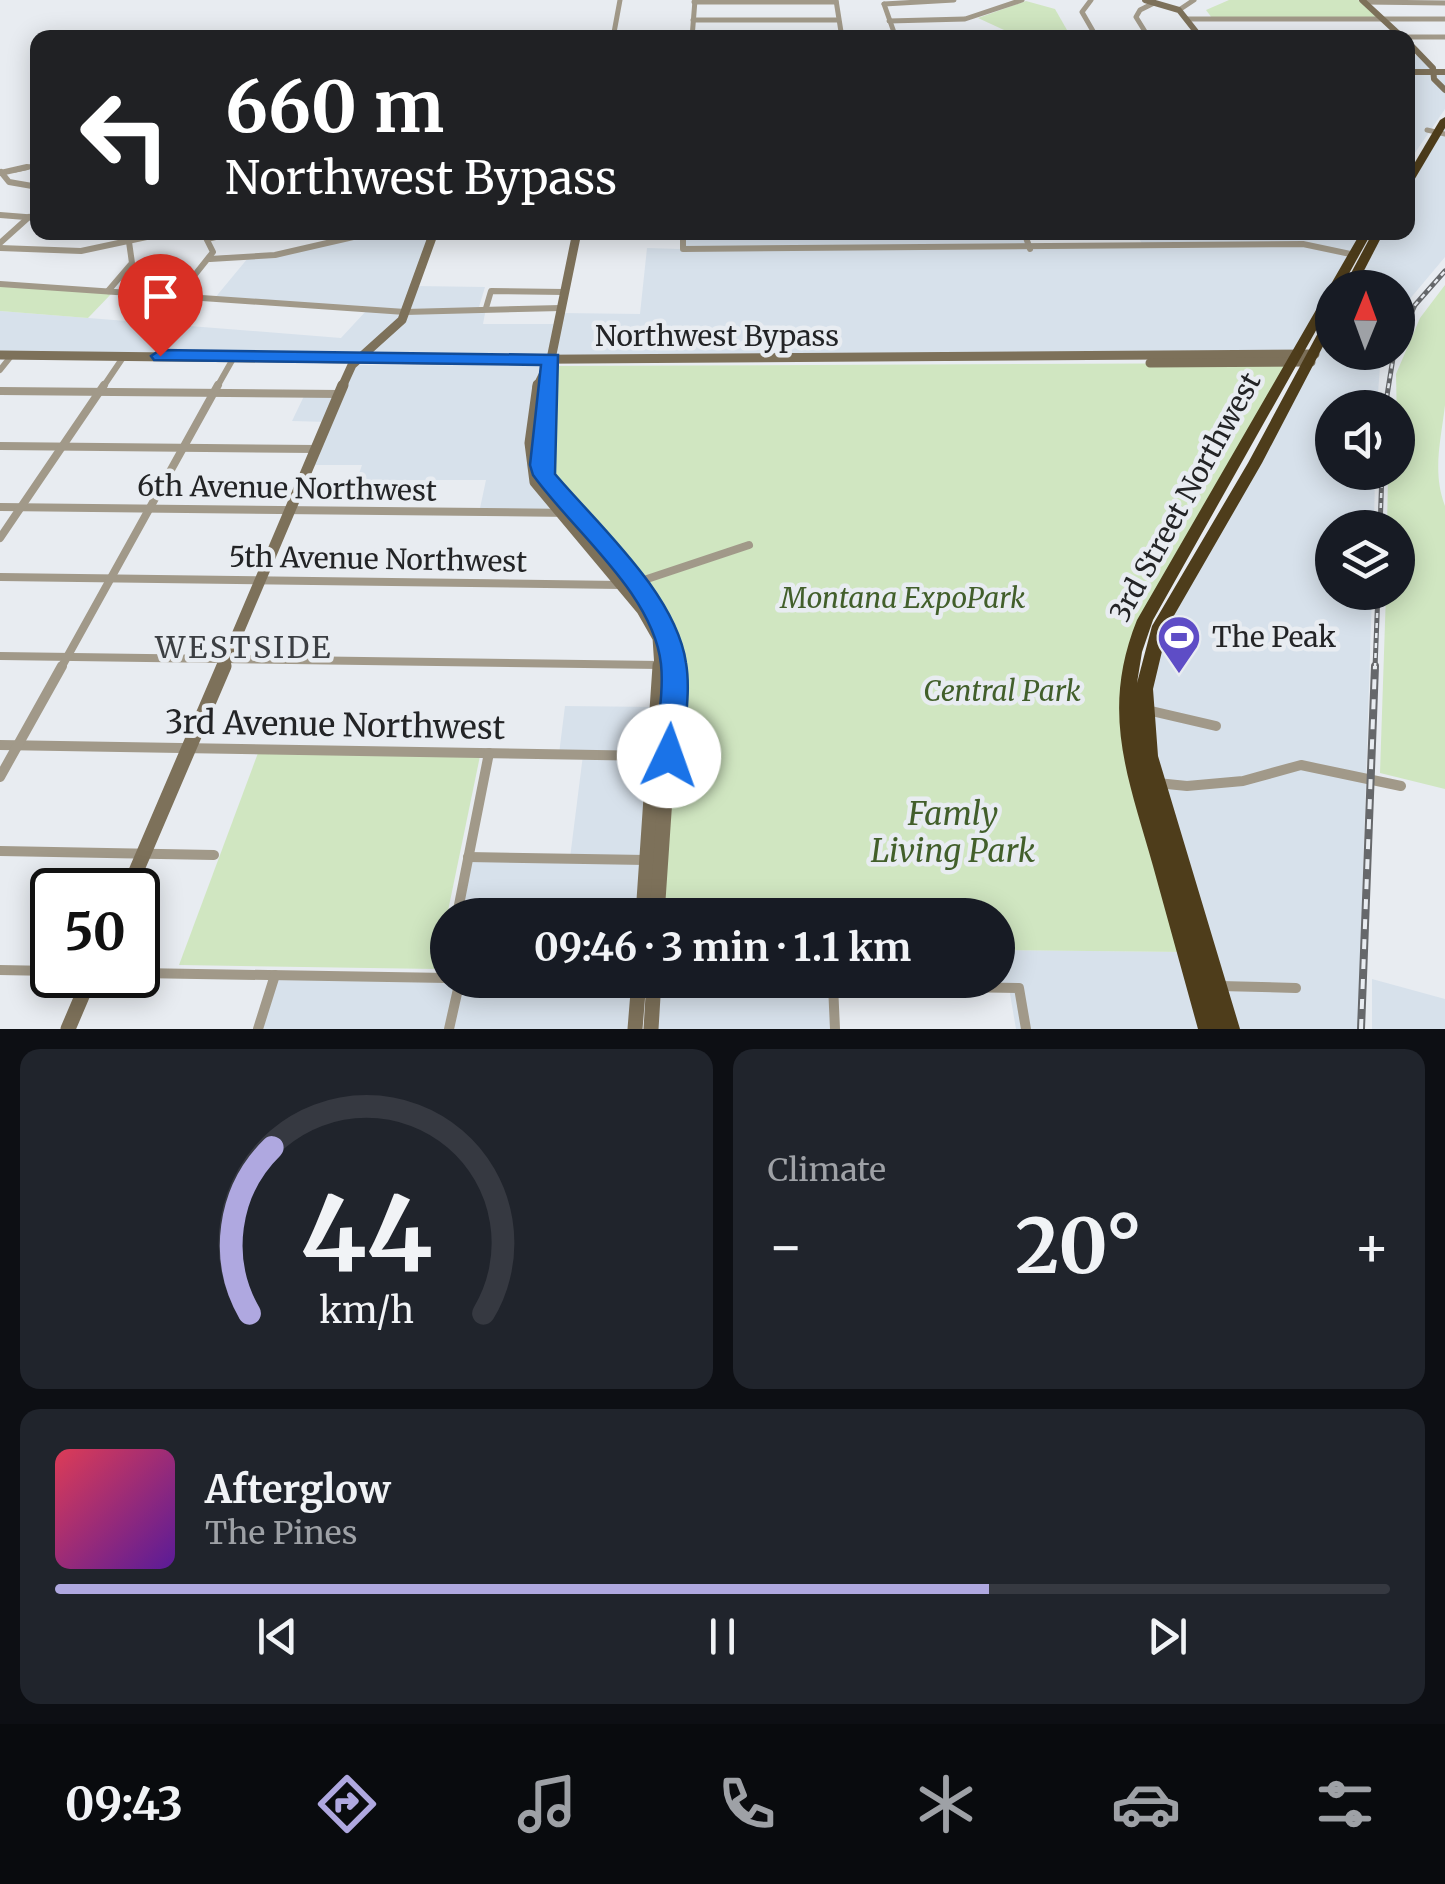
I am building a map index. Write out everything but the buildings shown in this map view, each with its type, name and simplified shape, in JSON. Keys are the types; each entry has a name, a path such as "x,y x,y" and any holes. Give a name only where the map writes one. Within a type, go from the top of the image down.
{"highway":[{"path":"1415,156 1437,132 1445,109"},
{"path":"1415,170 1445,120"},
{"name":"3rd Street Northwest","path":"1355,270 1365,240"},
{"name":"3rd Street Northwest","path":"1349,270 1373,240"},
{"name":"3rd Street Northwest","path":"1229,1029 1207,986 1147,781 1149,756 1134,707 1160,626 1315,332"},
{"name":"3rd Street Northwest","path":"1303,358 1315,341"},
{"name":"3rd Street Northwest","path":"1207,986 1209,1029"}],"main road":[{"path":"1145,0 1179,10 1195,30"},
{"path":"1364,1 1394,30"},
{"path":"1415,50 1433,68 1431,72 1445,90"},
{"path":"1415,72 1445,72"},
{"path":"137,868 340,394 355,362 398,326 431,240"},
{"path":"574,240 550,363 539,457 544,475 568,514 664,625 674,665 645,898"},
{"name":"Northwest Bypass","path":"4,360 550,363 1303,358"},
{"path":"629,584 658,638 661,756"},
{"path":"653,860 656,898"},
{"path":"68,1029 82,998"},
{"path":"635,1029 642,998"},
{"path":"648,998 652,1029"}],"street":[{"path":"614,30 620,0"},
{"path":"893,30 884,2 954,0"},
{"path":"889,21 965,20 1022,0"},
{"path":"1091,0 1082,12 1092,30"},
{"path":"1179,10 1194,0"},
{"path":"692,30 694,1 836,1 840,30"},
{"path":"1364,1 1445,3"},
{"path":"1143,30 1136,17 1154,2"},
{"path":"1187,19 1445,19"},
{"path":"693,20 838,20"},
{"path":"1415,38 1445,37"},
{"path":"30,167 1,172 9,182 30,186"},
{"path":"0,215 30,217"},
{"path":"0,245 30,220"},
{"path":"0,245 71,251 137,240"},
{"path":"178,296 210,259 213,252 207,240"},
{"path":"210,259 274,255 340,240"},
{"path":"683,240 682,249 1303,244 1360,256"},
{"path":"1027,240 1030,249"},
{"path":"1219,240 1222,245"},
{"path":"108,291 132,267 134,251 129,242"},
{"path":"0,284 405,312 561,308"},
{"path":"486,308 491,291 564,292"},
{"path":"0,538 121,359"},
{"path":"0,776 232,360"},
{"path":"0,391 340,394"},
{"path":"0,446 316,449"},
{"name":"6th Avenue Northwest","path":"0,507 568,514"},
{"name":"5th Avenue Northwest","path":"0,576 629,584 749,545"},
{"path":"0,656 674,665"},
{"path":"1134,707 1216,726"},
{"name":"3rd Avenue Northwest","path":"0,745 661,756"},
{"path":"460,898 489,752"},
{"path":"1147,781 1187,786 1242,781 1301,765 1401,786"},
{"path":"0,851 214,855"},
{"path":"468,857 653,860"},
{"path":"0,970 30,971"},
{"path":"160,973 430,978"},
{"path":"258,1029 275,975"},
{"path":"1207,986 1296,988"},
{"path":"1015,988 1019,988 1026,1029"},
{"path":"449,1029 456,998"},
{"path":"834,998 835,1029"}],"shaded area":[{"path":"1415,55 1421,55 1433,72 1445,72 1445,109 1415,153"},
{"path":"1445,120 1445,257 1415,293 1415,270 1359,270 1375,240 1415,240 1415,170"},
{"path":"337,240 431,240 415,286 485,287 479,307 486,308 483,324 557,324 560,313 640,314 647,248 682,249 683,240 1026,240 1029,249 1142,244 1140,240 1363,240 1345,270 1315,270 1315,322 1296,354 442,360 0,355 0,311 341,338 366,311 214,299 248,258"},
{"path":"1315,352 1315,370 1380,370 1378,390 1315,390 1315,490 1375,490 1374,510 1315,510 1315,610 1371,610 1358,1029 1229,1029 1155,783 1147,666"},
{"path":"352,365 549,366 543,371 529,467 563,514 479,513 486,480 357,480 362,465 310,465 328,422 292,421 305,394 340,394"},
{"path":"565,706 657,707 644,898 460,898 468,857 570,858 583,755 559,754"},
{"path":"1015,950 1187,952 1209,1029 1016,1029 1011,998 1015,998"},
{"path":"275,975 430,979 430,998 637,998 634,1029 258,1029"},
{"path":"1372,979 1445,999 1445,1029 1372,1029"},
{"path":"653,998 834,998 835,1029 651,1029"}],"green space":[{"path":"1229,0 1358,0 1378,18 1212,18 1206,10"},
{"path":"1026,1 1055,9 1067,30 1004,30 978,18"},
{"path":"0,284 113,292 88,318 0,311"},
{"path":"1445,285 1445,405 1438,468 1445,506 1445,789 1380,773 1385,610 1415,610 1415,510 1387,510 1388,490 1415,490 1415,390 1396,390 1396,374 1398,370 1415,370 1415,330"},
{"name":"Montana ExpoPark","path":"1291,363 1199,528 1128,671 1187,952 1015,950 1015,898 662,898 678,662 664,625 544,475 549,366"},
{"path":"258,753 480,756 451,898 430,898 430,969 179,965"}],"railway":[{"path":"1415,305 1445,271"},
{"path":"1388,390 1391,370"},
{"path":"1381,490 1381,510"},
{"path":"1375,668 1377,610"},
{"path":"1361,1029 1375,666"}],"place":[{"name":"The Peak","path":"1179,675"}],"district":[{"name":"WESTSIDE","path":"244,648"}],"route":[{"path":"160,356 551,359 540,442 541,465 544,475 636,583 664,625 674,665 669,756"}],"park label":[{"name":"Central Park","path":"1002,691"},
{"name":"Famly Living Park","path":"953,832"}]}
